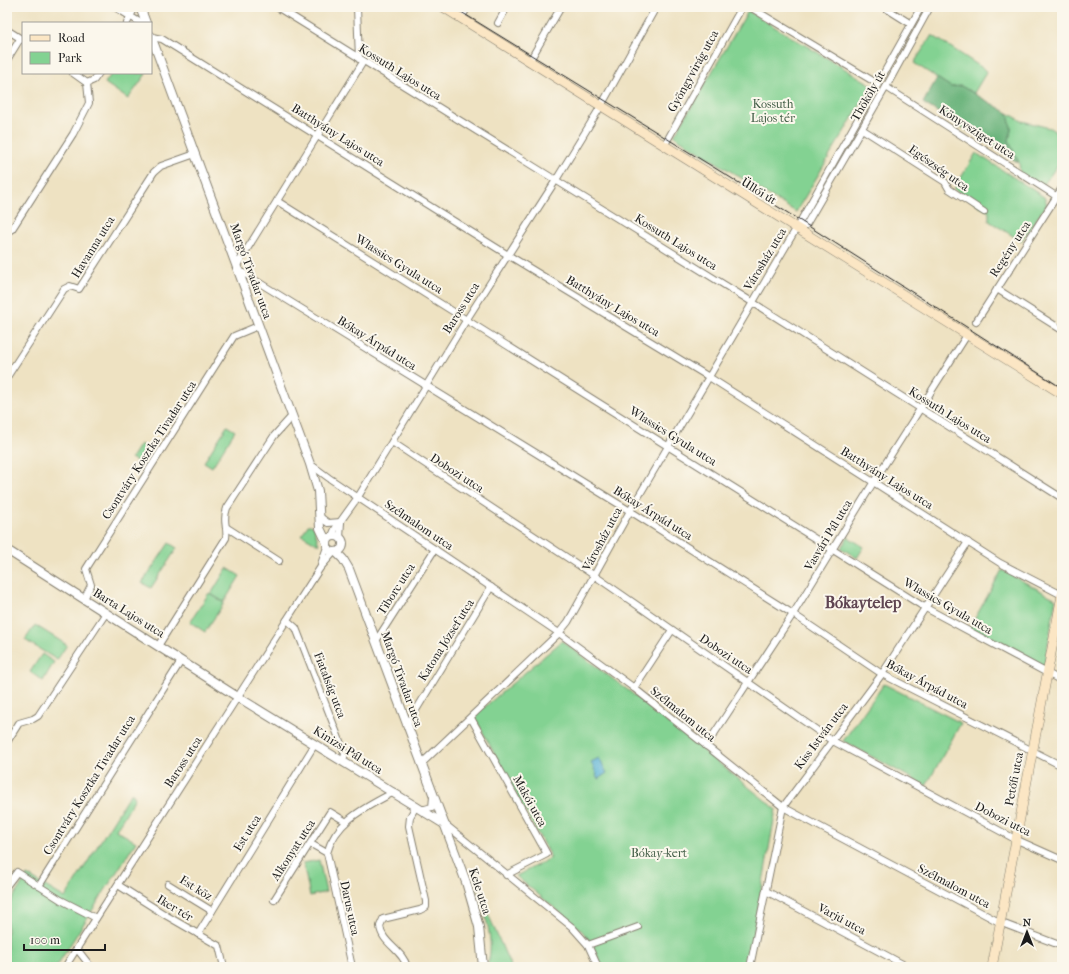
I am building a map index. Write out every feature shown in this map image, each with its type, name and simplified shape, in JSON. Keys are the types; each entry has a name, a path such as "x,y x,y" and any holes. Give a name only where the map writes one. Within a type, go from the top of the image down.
{"main road":[{"name":"Üllői út","path":"443,7 1062,394"},
{"name":"Petőfi utca","path":"992,967 999,922 1062,595"}],"street":[{"path":"115,7 129,20 135,7"},
{"path":"140,7 146,22"},
{"name":"Kossuth Lajos utca","path":"277,7 752,302 920,410 1062,498"},
{"path":"236,268 318,136 361,60 357,7"},
{"path":"461,18 468,7"},
{"path":"498,22 507,7"},
{"path":"529,62 561,7"},
{"name":"Baross utca","path":"65,967 320,568 333,541 335,528 341,522 358,497 467,319 556,180 601,106 656,7"},
{"name":"Gyöngyvirág utca","path":"664,146 742,7"},
{"path":"750,7 878,84"},
{"path":"884,7 911,24"},
{"name":"Thököly út","path":"796,228 806,225 820,192 920,7"},
{"name":"Thököly út","path":"820,192 862,129 930,7"},
{"path":"7,30 22,40 7,60"},
{"name":"Batthyány Lajos utca","path":"152,36 162,39 508,255 709,377 1000,563 1062,595"},
{"name":"Margó Tivadar utca","path":"152,39 310,464 318,491 320,517 333,541 348,556 349,569"},
{"path":"10,230 73,134 89,103 87,83 74,74"},
{"path":"87,83 94,80 98,74"},
{"name":"Könyvsziget utca","path":"886,87 1056,196"},
{"name":"Egészség utca","path":"862,129 945,182 949,189 984,212"},
{"name":"Havanna utca","path":"7,377 64,289 70,286 79,289 154,172 161,166 195,154"},
{"name":"Regény utca","path":"976,322 1062,188"},
{"name":"Wlassics Gyula utca","path":"277,201 924,607 1062,681"},
{"name":"Városház utca","path":"421,764 559,633 568,622 668,445 796,228"},
{"name":"Bókay Árpád utca","path":"236,268 630,511 793,614 882,674 1062,766"},
{"path":"997,289 1062,330"},
{"name":"Csontváry Kosztka Tivadar utca","path":"84,600 91,585 86,569 234,336 258,326"},
{"name":"Vasvári Pál utca","path":"706,746 793,614 873,483 967,335"},
{"path":"158,646 226,538 224,517 227,508 274,436 292,416"},
{"name":"Dobozi utca","path":"392,442 595,576 831,740 1015,839 1062,860"},
{"name":"Szélmalom utca","path":"310,464 559,633 634,688 783,807 999,922 1062,946"},
{"path":"320,517 328,523 341,522"},
{"path":"226,527 279,561"},
{"path":"333,541 335,552"},
{"name":"Kiss István utca","path":"750,967 783,807 831,740 882,674 924,607 968,542"},
{"name":"Tiborc utca","path":"376,641 435,549"},
{"name":"Barta Lajos utca","path":"7,550 238,697"},
{"name":"Baross utca","path":"320,568 335,552"},
{"name":"Margó Tivadar utca","path":"335,552 343,559 349,569 444,824 572,927 588,945 598,967"},
{"name":"Katona József utca","path":"407,725 491,587"},
{"path":"7,742 19,723 34,720 38,716 106,613"},
{"name":"Fiatalság utca","path":"287,620 296,628 345,754 343,761"},
{"path":"634,688 672,630"},
{"name":"Csontváry Kosztka Tivadar utca","path":"39,886 181,661"},
{"name":"Kinizsi Pál utca","path":"238,697 444,824"},
{"name":"Makói utca","path":"471,718 547,854 506,874"},
{"name":"Est utca","path":"198,934 315,744"},
{"path":"311,844 328,853 330,845 345,821 394,792"},
{"path":"407,967 404,956 384,937 380,926 383,920 387,918 420,910 426,907 426,901 409,826 410,817 418,807 425,809 432,807 433,797"},
{"name":"Alkonyat utca","path":"274,900 330,812 345,821"},
{"name":"Kele utca","path":"444,824 477,918 483,967"},
{"name":"Darus utca","path":"328,853 352,967"},
{"path":"7,885 17,872 96,918"},
{"name":"Iker tér","path":"118,884 167,916 216,944 220,949 224,967"},
{"name":"Est köz","path":"168,884 212,911"},
{"name":"Varjú utca","path":"766,891 908,967"},
{"path":"588,945 638,927"},
{"path":"76,949 91,967"}],"green space":[{"name":"Kossuth Lajos tér","path":"748,11 872,85 796,212 674,136"},
{"path":"932,35 987,71 974,93 961,86 951,87 914,63"},
{"path":"111,74 146,74 128,99 105,83"},
{"path":"937,78 951,87 961,86 1008,113 1011,128 1009,141 1019,163 923,103"},
{"path":"1008,113 1022,121 1050,128 1062,136 1062,159 1042,187 1020,173 1019,163 1009,141 1011,128"},
{"path":"976,153 1044,197 1047,204 1021,241 989,221 989,212 954,189"},
{"path":"227,426 235,431 212,467 204,462"},
{"path":"140,444 150,450 142,464 131,458"},
{"path":"308,525 314,527 319,545 302,535"},
{"path":"848,537 864,547 857,558 841,548"},
{"path":"169,543 177,548 151,588 142,583"},
{"path":"227,568 240,576 224,602 211,594"},
{"path":"1002,570 1056,599 1044,667 969,629"},
{"path":"209,593 224,603 205,632 190,622"},
{"path":"35,625 67,645 57,660 25,640"},
{"name":"Bókay-kert","path":"562,641 629,691 776,809 753,938 744,967 602,967 592,943 581,930 516,876 551,858 474,716"},
{"path":"42,654 54,662 43,681 30,672"},
{"path":"884,684 961,723 926,786 843,741"},
{"path":"130,794 133,794 135,798 116,830 136,842 56,967 7,967 7,908 27,875 65,898"},
{"path":"319,860 326,892 310,896 303,863"},
{"path":"476,886 511,967 487,967 490,936"}],"water":[{"path":"599,758 607,773 598,779 591,762"}],"tram line":[{"path":"453,7 788,213 1062,388"}],"district":[{"name":"Bókaytelep","path":"863,602"}]}
